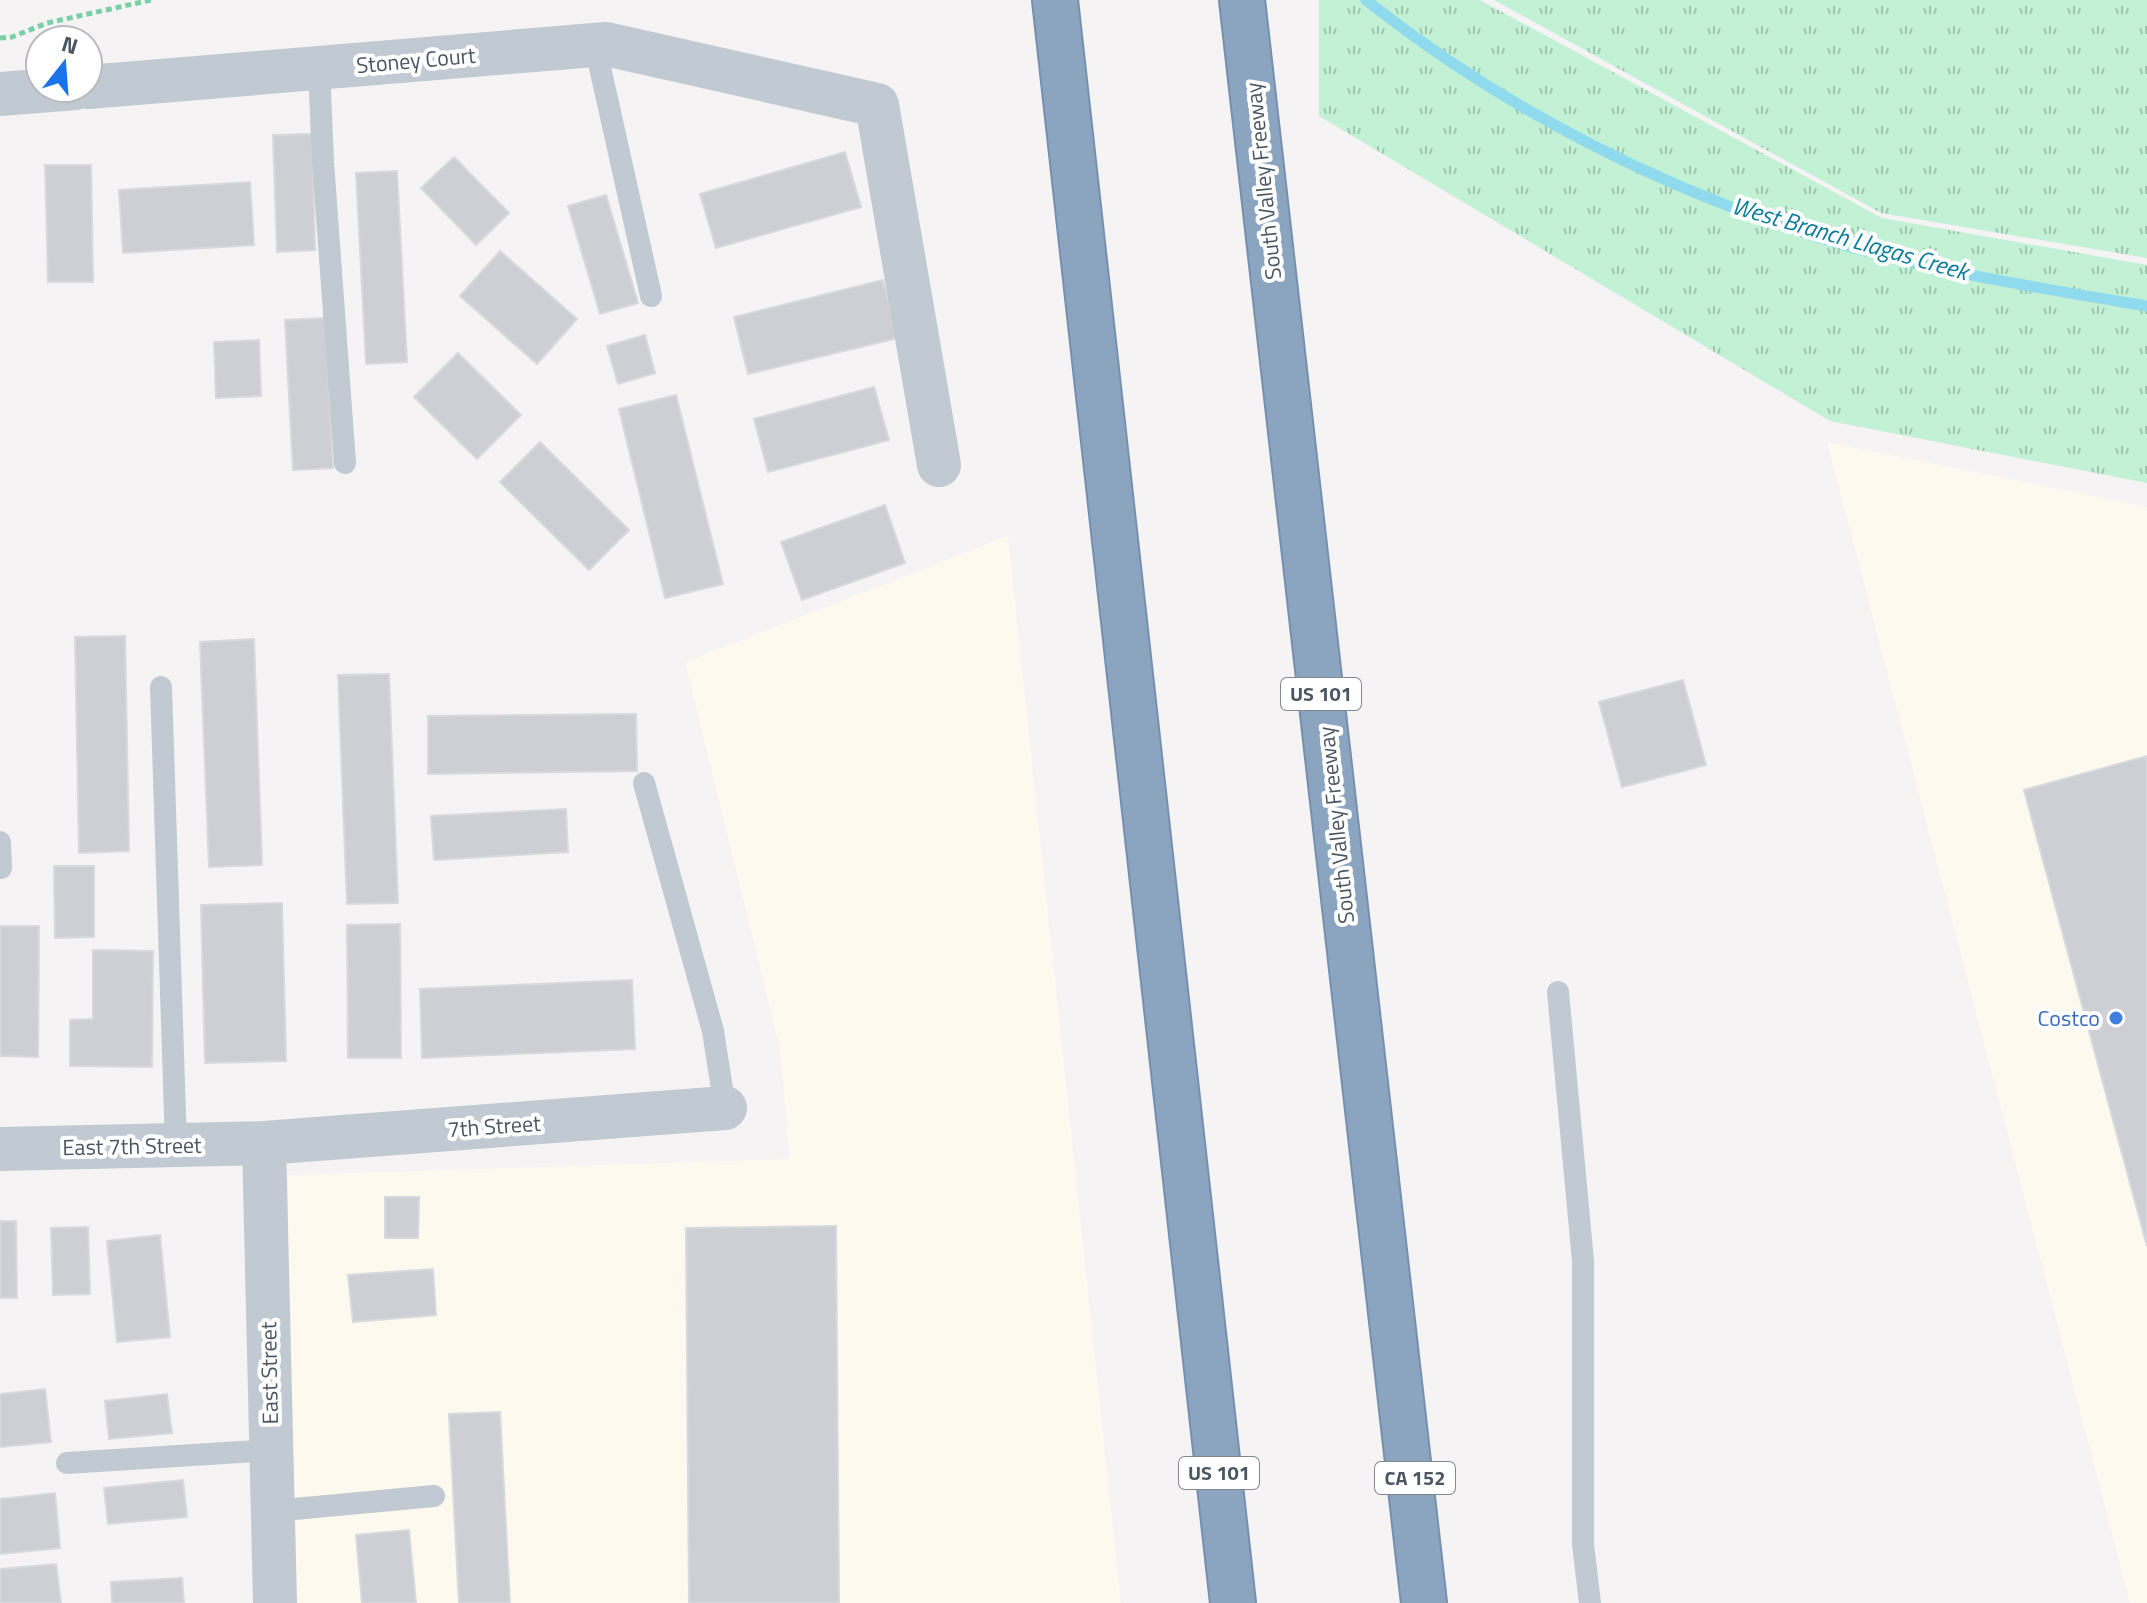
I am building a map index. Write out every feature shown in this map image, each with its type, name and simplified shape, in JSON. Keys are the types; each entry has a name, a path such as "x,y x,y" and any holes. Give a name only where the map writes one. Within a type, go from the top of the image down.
{"highway":[{"name":"US 101","path":"1055,0 1233,1603"},
{"name":"South Valley Freeway","path":"1244,17 1424,1603"},
{"name":"CA 152","path":"1396,1354 1435,1603"}],"street":[{"name":"Stoney Court","path":"104,86 606,44 877,105 939,465"},
{"path":"0,94 24,92"},
{"name":"7th Street","path":"264,1143 725,1108"},
{"name":"East 7th Street","path":"0,1149 264,1143"},
{"name":"East Street","path":"264,1143 275,1603"}],"lane":[{"path":"595,45 651,296"},
{"path":"319,68 345,463"},
{"path":"161,687 176,1145"},
{"path":"644,783 713,1031 725,1108"},
{"path":"0,842 1,868"},
{"path":"1558,992 1583,1261 1583,1544 1590,1603"},
{"path":"67,1463 271,1450"},
{"path":"273,1511 434,1496"}],"path":[{"path":"0,38 12,37 47,23 151,0"}],"shaded area":[{"path":"1827,442 2147,507 2147,1603 2130,1603"},
{"path":"1008,536 1121,1603 287,1603 288,1175 790,1159 780,1050 685,662"}],"green space":[{"path":"1319,0 1480,0 1882,218 2147,265 2147,483 1830,421 1319,116"},
{"path":"1494,0 2147,0 2147,258 1881,213"}],"building":[{"path":"312,134 315,250 277,252 273,135"},
{"path":"845,152 861,207 716,248 700,194"},
{"path":"454,157 509,213 476,245 421,188"},
{"path":"45,165 91,165 93,282 48,282"},
{"path":"397,171 407,362 366,364 356,173"},
{"path":"250,182 254,245 123,253 119,190"},
{"path":"606,195 638,303 600,314 568,206"},
{"path":"500,251 577,319 537,364 460,296"},
{"path":"883,280 898,338 748,374 734,317"},
{"path":"325,318 333,468 293,470 285,320"},
{"path":"645,335 655,373 618,384 607,346"},
{"path":"259,340 261,396 216,398 214,342"},
{"path":"458,353 521,415 477,459 414,397"},
{"path":"874,387 889,440 768,472 754,419"},
{"path":"676,395 723,584 665,598 619,409"},
{"path":"540,442 629,530 589,570 500,482"},
{"path":"885,505 905,563 802,600 781,542"},
{"path":"125,636 129,851 79,853 75,637"},
{"path":"254,639 262,865 209,867 200,642"},
{"path":"389,674 398,903 347,904 338,675"},
{"path":"1683,680 1706,765 1622,787 1599,702"},
{"path":"636,714 637,771 428,774 428,716"},
{"name":"Costco","path":"2147,756 2147,1246 2024,790"},
{"path":"566,809 568,852 434,860 431,816"},
{"path":"54,866 94,866 94,937 55,938"},
{"path":"282,903 286,1061 205,1063 201,905"},
{"path":"400,924 401,1058 348,1058 347,925"},
{"path":"0,926 39,926 38,1057 0,1056"},
{"path":"93,950 153,951 152,1067 70,1066 70,1020 93,1019"},
{"path":"632,980 635,1049 422,1058 420,989"},
{"path":"385,1197 419,1197 418,1238 385,1238"},
{"path":"0,1221 16,1221 17,1298 0,1298"},
{"path":"836,1226 839,1603 689,1603 686,1228"},
{"path":"88,1227 90,1294 53,1295 51,1228"},
{"path":"160,1235 170,1337 117,1342 107,1241"},
{"path":"433,1269 436,1315 353,1322 348,1275"},
{"path":"45,1389 51,1442 0,1447 0,1394"},
{"path":"167,1394 172,1433 109,1439 105,1401"},
{"path":"500,1412 510,1603 459,1603 449,1414"},
{"path":"183,1480 187,1517 108,1524 104,1488"},
{"path":"55,1493 60,1548 0,1554 0,1499"},
{"path":"409,1530 416,1603 362,1603 356,1535"},
{"path":"56,1564 61,1603 0,1603 0,1569"},
{"path":"182,1578 184,1603 112,1603 111,1582"}],"waterway":[{"name":"West Branch Llagas Creek","path":"1366,0 1476,78 1533,113 1654,175 1716,201 1780,225 1881,255 1994,280 2147,306"}],"place":[{"name":"Costco","path":"2116,1018"}]}
